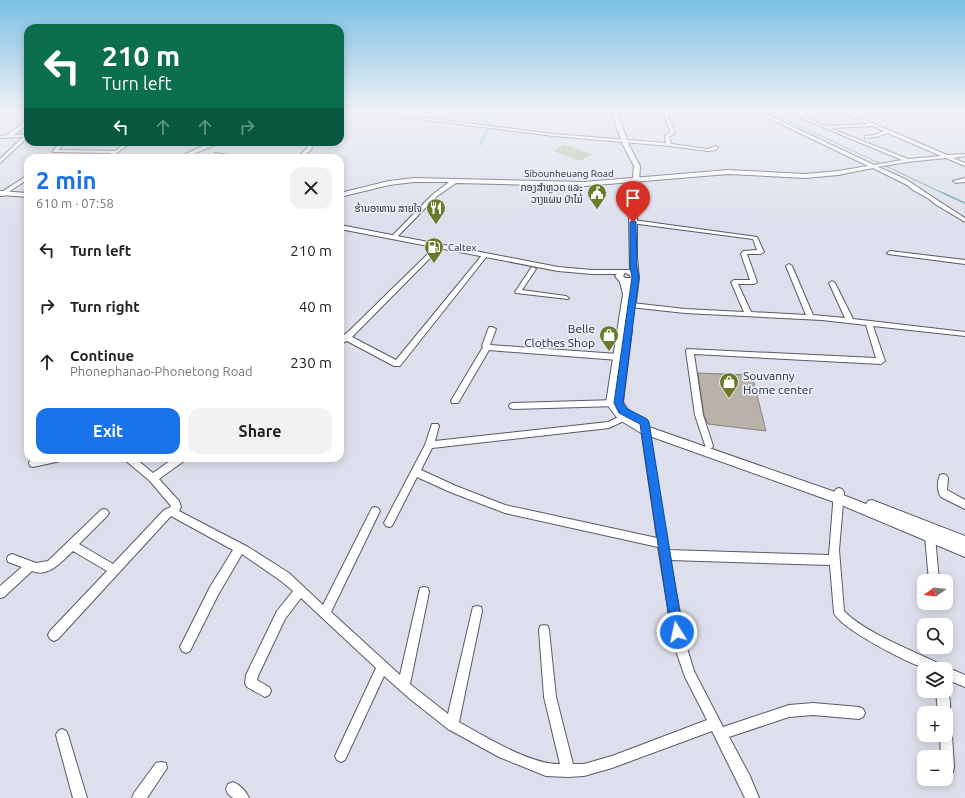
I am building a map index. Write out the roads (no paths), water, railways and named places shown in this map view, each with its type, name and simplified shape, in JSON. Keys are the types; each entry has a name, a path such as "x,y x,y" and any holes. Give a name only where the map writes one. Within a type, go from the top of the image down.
{"main road":[{"path":"626,147 637,166 634,180 628,265 622,275 627,294 618,357 615,403 616,413 623,418 644,426 839,495 965,551"},
{"path":"2,195 24,195"},
{"path":"615,403 632,305 635,277 631,220"},
{"path":"344,228 438,247"},
{"path":"344,231 558,270 622,275 631,272 635,277"},
{"path":"484,256 533,269 567,274 591,273"},
{"path":"615,403 622,411 644,426 709,446 965,542"}],"street":[{"path":"0,162 15,147"},
{"path":"58,147 55,152 116,152"},
{"path":"113,154 123,147"},
{"path":"188,154 204,147"},
{"path":"686,147 708,150 716,147"},
{"path":"832,147 908,184 912,189 934,199 937,203 965,220"},
{"path":"876,147 908,161"},
{"path":"925,147 965,166"},
{"name":"Sibounheuang Road","path":"344,194 367,187 401,181 456,180 584,184 728,172 816,176 944,156 965,156"},
{"path":"2,195 24,180"},
{"path":"394,237 434,196 456,180"},
{"path":"956,182 965,180"},
{"path":"631,220 756,238 761,252 745,252 744,254 754,282 734,282 748,314"},
{"path":"438,247 346,337 397,364 484,256"},
{"path":"890,253 965,262"},
{"path":"789,266 810,318"},
{"path":"533,269 518,292 566,298"},
{"path":"832,283 850,321"},
{"path":"632,305 850,321 965,334"},
{"path":"709,446 699,415 690,351 881,361 869,324"},
{"path":"455,401 487,347 486,346 492,329"},
{"path":"487,347 618,357"},
{"path":"514,406 615,403"},
{"path":"429,445 609,425 623,418"},
{"path":"389,523 429,445 435,426"},
{"path":"644,426 677,632 684,658 689,673 752,798"},
{"path":"33,463 38,462"},
{"path":"54,635 167,513 172,512 176,505 153,478 134,462"},
{"path":"153,478 175,462"},
{"path":"415,472 453,489 505,509 663,550 834,560"},
{"path":"943,478 942,491 944,494 965,505"},
{"path":"839,495 834,560 837,608 842,618 858,628 924,662"},
{"path":"325,613 374,511"},
{"path":"172,512 240,548 285,577 428,707 452,726 503,753 539,767 555,771 584,770 612,762 714,724"},
{"path":"12,559 41,568 51,565 104,513"},
{"path":"930,536 933,574"},
{"path":"72,545 115,570"},
{"path":"186,647 214,591 240,548"},
{"path":"0,593 31,566"},
{"path":"265,691 251,683 252,675 281,615 300,591"},
{"path":"404,685 424,592"},
{"path":"452,726 477,611"},
{"path":"544,630 550,697 568,771"},
{"path":"341,756 383,666"},
{"path":"953,676 965,681"},
{"path":"720,734 789,711 813,709 859,713"},
{"path":"62,735 80,798"},
{"path":"139,798 161,768"}],"waterway":[{"path":"845,147 945,194"},
{"path":"943,193 965,203"}],"place":[{"name":"ກອງສໍາຫຼວດ ແລະ ວາງແຜນ ປ່າໄມ້","path":"597,210"},
{"name":"ຮ້ານອາຫານ ສາຍໃຈ","path":"436,225"},
{"name":"Caltex","path":"434,264"},
{"name":"Belle Clothes Shop","path":"609,352"},
{"name":"Souvanny Home center","path":"729,399"}]}
